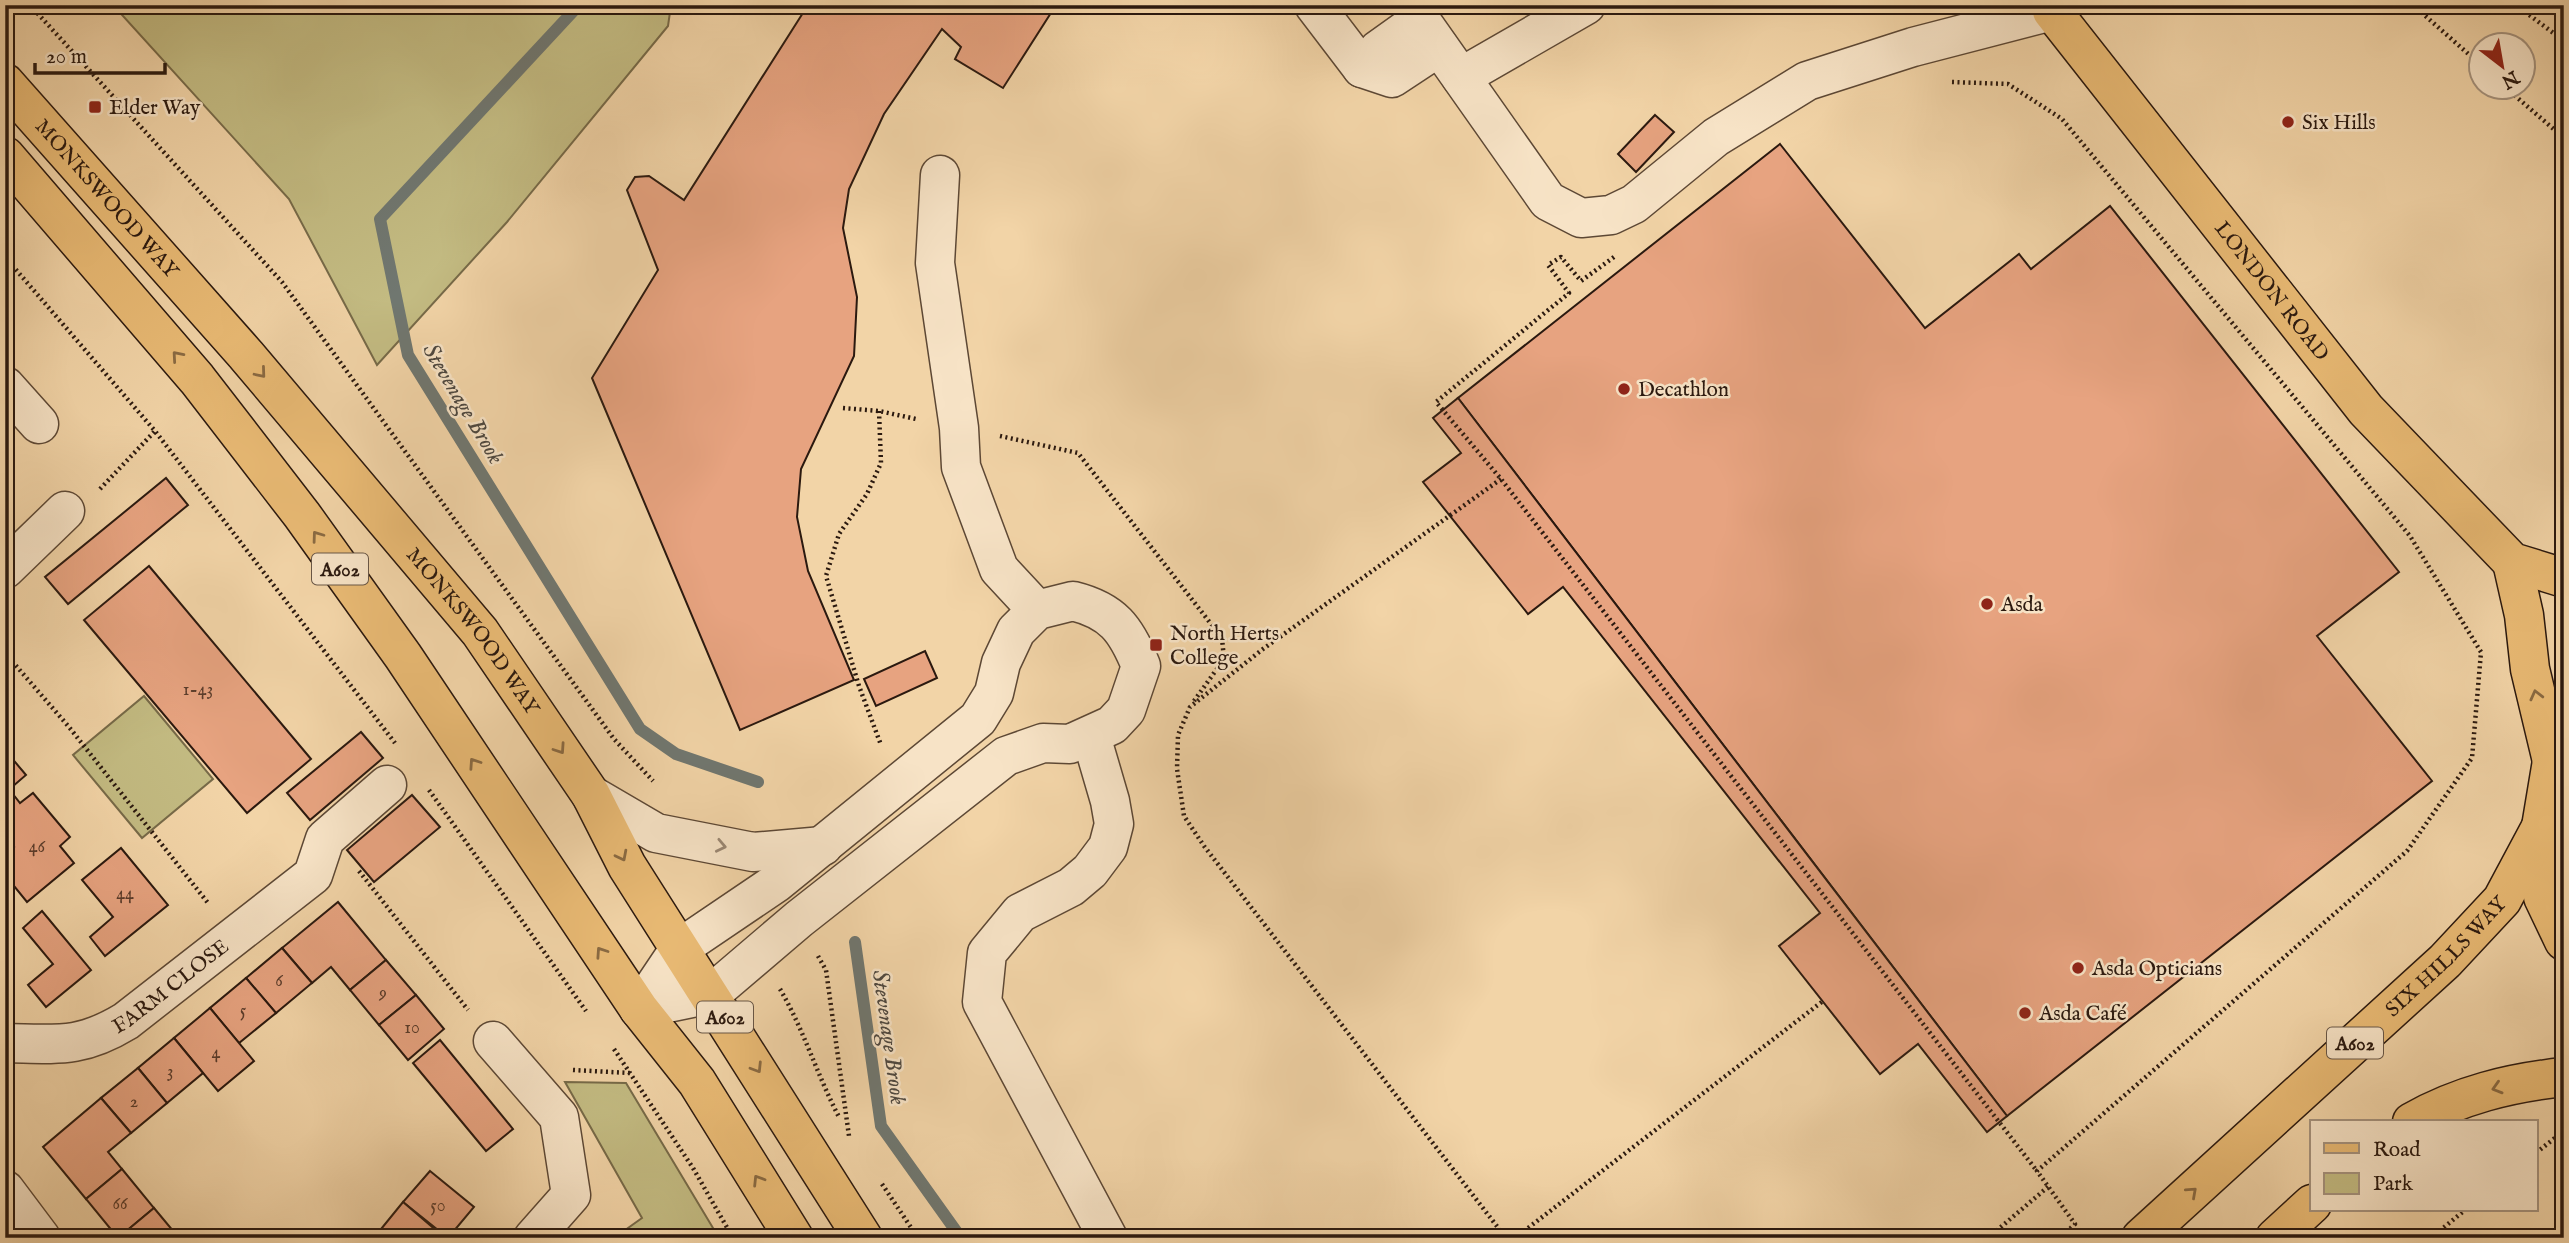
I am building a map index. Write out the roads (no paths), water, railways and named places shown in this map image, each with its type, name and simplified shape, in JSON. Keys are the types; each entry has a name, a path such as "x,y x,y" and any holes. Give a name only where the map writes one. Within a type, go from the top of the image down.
{"main road":[{"name":"LONDON ROAD","path":"2052,8 2366,410 2512,562 2564,578"},
{"name":"MONKSWOOD WAY","path":"5,83 43,122 246,355 480,632 591,795 627,866 863,1238"},
{"name":"A602","path":"5,156 197,379 302,515 403,656 639,1009 697,1082 794,1238"},
{"path":"2512,562 2525,615 2530,669 2558,747"},
{"name":"A602","path":"2558,747 2541,827 2543,897 2564,941"},
{"name":"SIX HILLS WAY","path":"2141,1238 2445,961 2501,900 2541,827"},
{"path":"2416,1120 2446,1103 2516,1082 2564,1077"},
{"path":"2275,1238 2310,1206"}],"street":[{"path":"1314,5 1362,68 1392,78 1432,37 1586,5"},
{"path":"1432,37 1548,201 1581,218 1611,215 1634,204 1716,137 1807,81 1913,47 2052,8"},
{"path":"940,175 934,263 959,428 961,467 999,569 1037,610"},
{"path":"5,386 39,425"},
{"path":"5,569 65,512"},
{"path":"1073,601 1097,606 1114,619 1130,639 1141,666 1135,691 1126,710 1112,725 1070,744 1042,743 1006,756 799,919 710,994 639,1009 680,948 776,883 978,719 994,692 1001,663 1016,631 1037,610 1073,601"},
{"path":"1091,736 1114,824 1108,847 1090,871 1071,887 1020,913 987,953 982,1002 1108,1238"},
{"name":"FARM CLOSE","path":"5,1043 75,1044 102,1036 126,1021 313,875 325,839 405,783"},
{"path":"591,795 656,832 753,852 823,846"},
{"path":"493,1041 559,1117 571,1195 533,1238"},
{"path":"5,1190 39,1237"}],"waterway":[{"name":"Stevenage Brook","path":"579,5 380,219 408,355 640,729 676,754 758,782"},
{"name":"Stevenage Brook","path":"855,942 881,1126 961,1238"}],"place":[{"name":"Elder Way","path":"95,107"},
{"name":"Six Hills","path":"2288,122"},
{"name":"Decathlon","path":"1624,389"},
{"name":"Asda","path":"1987,604"},
{"name":"North Herts College","path":"1156,645"},
{"name":"Asda Opticians","path":"2078,968"},
{"name":"Asda Café","path":"2025,1013"}]}
